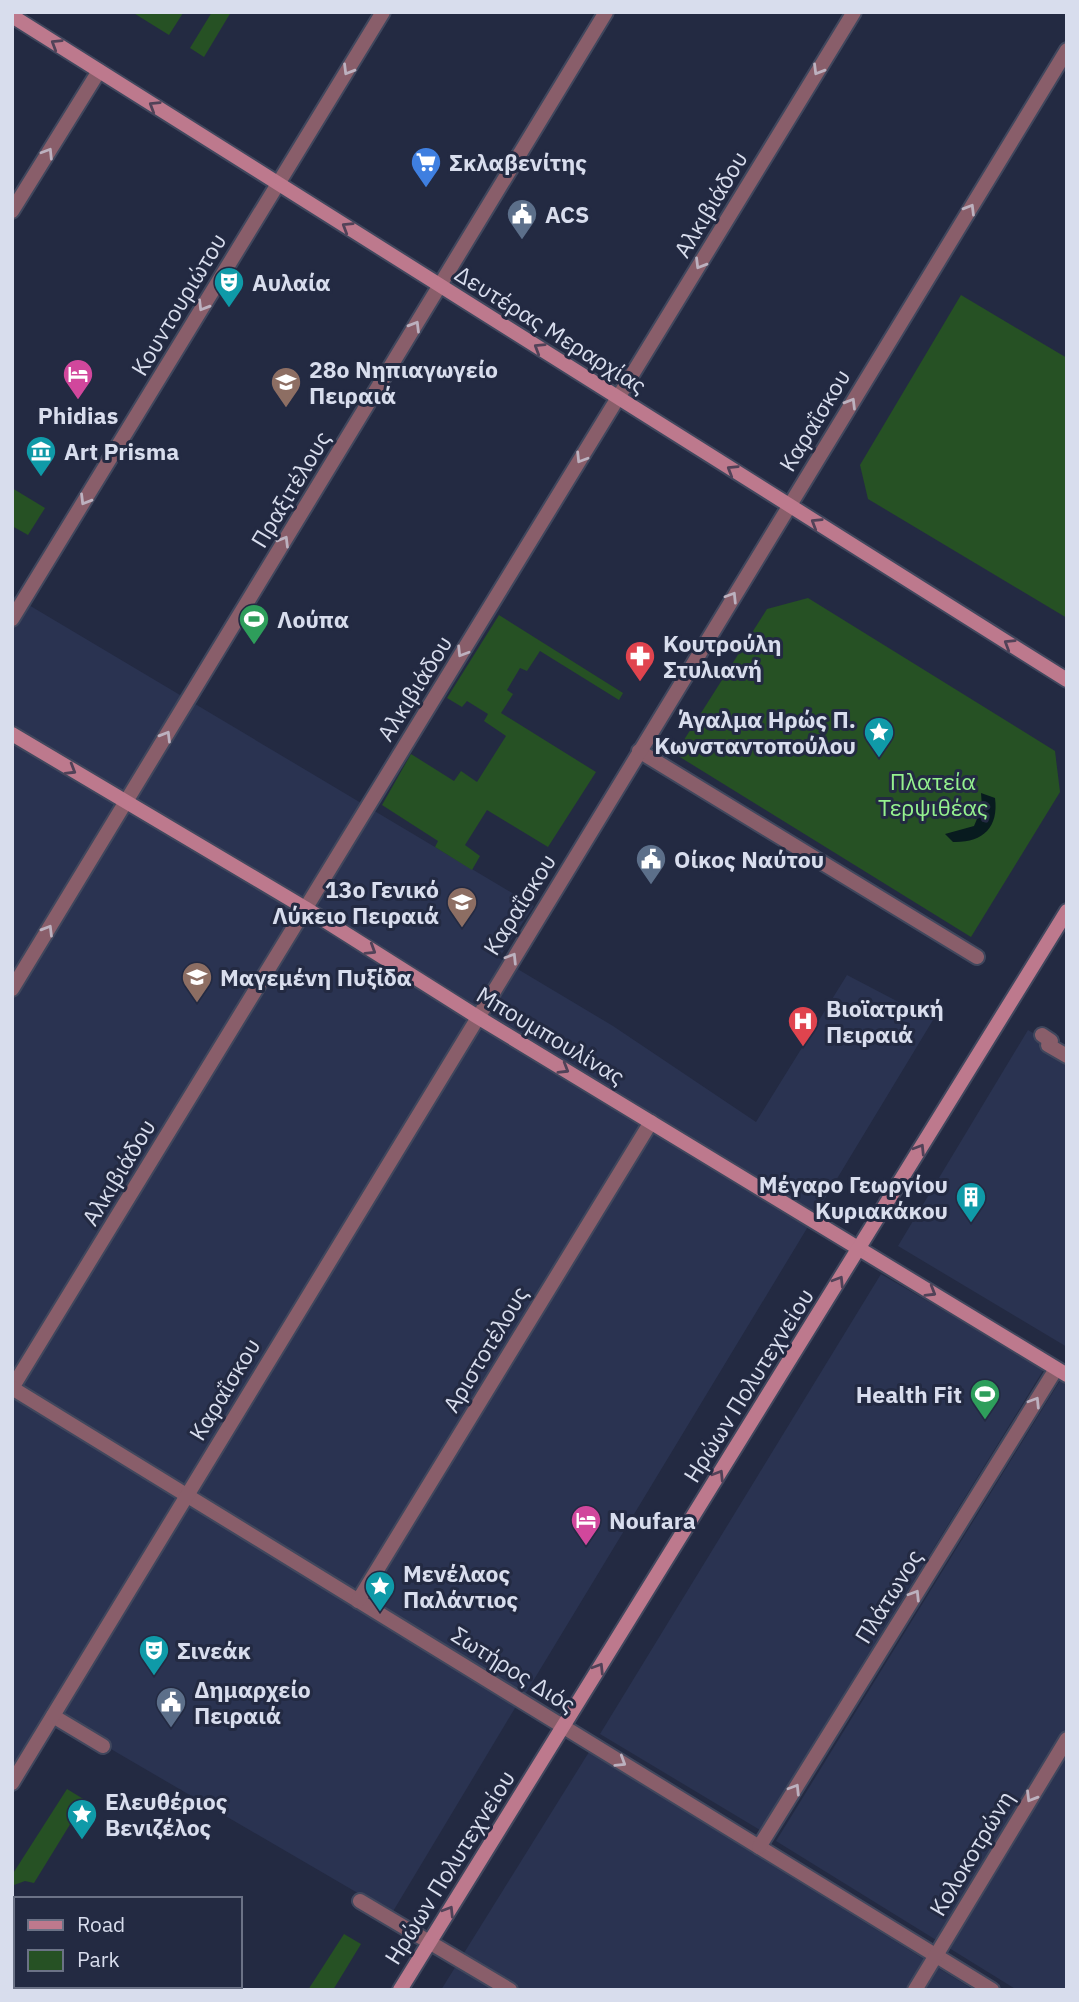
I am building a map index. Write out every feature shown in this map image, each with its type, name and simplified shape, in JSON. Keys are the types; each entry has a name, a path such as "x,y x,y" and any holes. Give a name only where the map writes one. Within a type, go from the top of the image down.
{"main road":[{"name":"Δευτέρας Μεραρχίας","path":"12,16 1067,680"},
{"name":"Μπουμπουλίνας","path":"12,734 305,908 476,1017 1062,1372"},
{"name":"Ηρώων Πολυτεχνείου","path":"400,1990 1067,911"}],"street":[{"name":"Κουντουριώτου","path":"12,619 383,12"},
{"name":"Πραξιτέλους","path":"12,989 606,12"},
{"name":"Αλκιβιάδου","path":"12,1388 854,12"},
{"name":"Καραΐσκου","path":"12,1783 1067,50"},
{"path":"12,211 99,71"},
{"path":"639,751 977,957"},
{"path":"1042,1035 1051,1041 1048,1045 1067,1056"},
{"name":"Αριστοτέλους","path":"358,1601 650,1123"},
{"name":"Πλάτωνος","path":"759,1847 1062,1372"},
{"name":"Σωτήρος Διός","path":"12,1388 992,1990"},
{"path":"53,1716 103,1746"},
{"name":"Κολοκοτρώνη","path":"915,1990 1067,1739"},
{"path":"360,1901 510,1990"}],"shaded area":[{"path":"12,595 534,906 499,958 613,1026 756,1122 847,975 933,1020 521,1701 184,1489 12,1772"},
{"path":"981,793 995,798 996,809 991,825 986,832 972,840 953,842 945,834 974,826 982,807"},
{"path":"1028,1030 1067,1053 1067,1347 898,1246"},
{"path":"881,1274 1044,1369 760,1830 600,1734"},
{"path":"1061,1379 1067,1383 1067,1990 1017,1990 776,1841"},
{"path":"190,1506 518,1703 392,1913 56,1717"},
{"path":"589,1752 974,1990 441,1990"}],"green space":[{"path":"132,12 182,12 183,13 169,35"},
{"path":"212,12 231,12 204,57 190,48"},
{"path":"961,295 1067,358 1067,618 868,499 860,465"},
{"path":"12,488 45,508 28,535 12,526"},
{"name":"Πλατεία Τερψιθέας","path":"808,598 1055,751 1060,792 971,937 675,754 767,609"},
{"path":"499,615 623,693 619,700 540,651 527,671 520,668 507,690 513,694 501,713 596,772 548,847 487,810 465,845 480,856 472,870 435,847 438,841 382,805 411,754 454,781 461,771 477,782 506,736 484,721 488,714 467,701 462,707 447,698"},
{"path":"67,1789 85,1800 34,1883 25,1881 14,1885 12,1875"},
{"path":"344,1934 361,1944 333,1990 308,1990"}],"place":[{"name":"Σκλαβενίτης","path":"426,189"},
{"name":"ACS","path":"522,241"},
{"name":"Αυλαία","path":"229,309"},
{"name":"Phidias","path":"78,401"},
{"name":"28ο Νηπιαγωγείο Πειραιά","path":"286,409"},
{"name":"Art Prisma","path":"41,478"},
{"name":"Λούπα","path":"254,646"},
{"name":"Κουτρούλη Στυλιανή","path":"640,683"},
{"name":"Άγαλμα Ηρώς Π. Κωνσταντοπούλου","path":"879,759"},
{"name":"Οίκος Ναύτου","path":"651,886"},
{"name":"13ο Γενικό Λύκειο Πειραιά","path":"462,929"},
{"name":"Μαγεμένη Πυξίδα","path":"197,1004"},
{"name":"Βιοϊατρική Πειραιά","path":"803,1048"},
{"name":"Μέγαρο Γεωργίου Κυριακάκου","path":"971,1224"},
{"name":"Health Fit","path":"985,1421"},
{"name":"Noufara","path":"586,1547"},
{"name":"Μενέλαος Παλάντιος","path":"380,1613"},
{"name":"Σινεάκ","path":"154,1677"},
{"name":"Δημαρχείο Πειραιά","path":"171,1729"},
{"name":"Ελευθέριος Βενιζέλος","path":"82,1841"}]}
